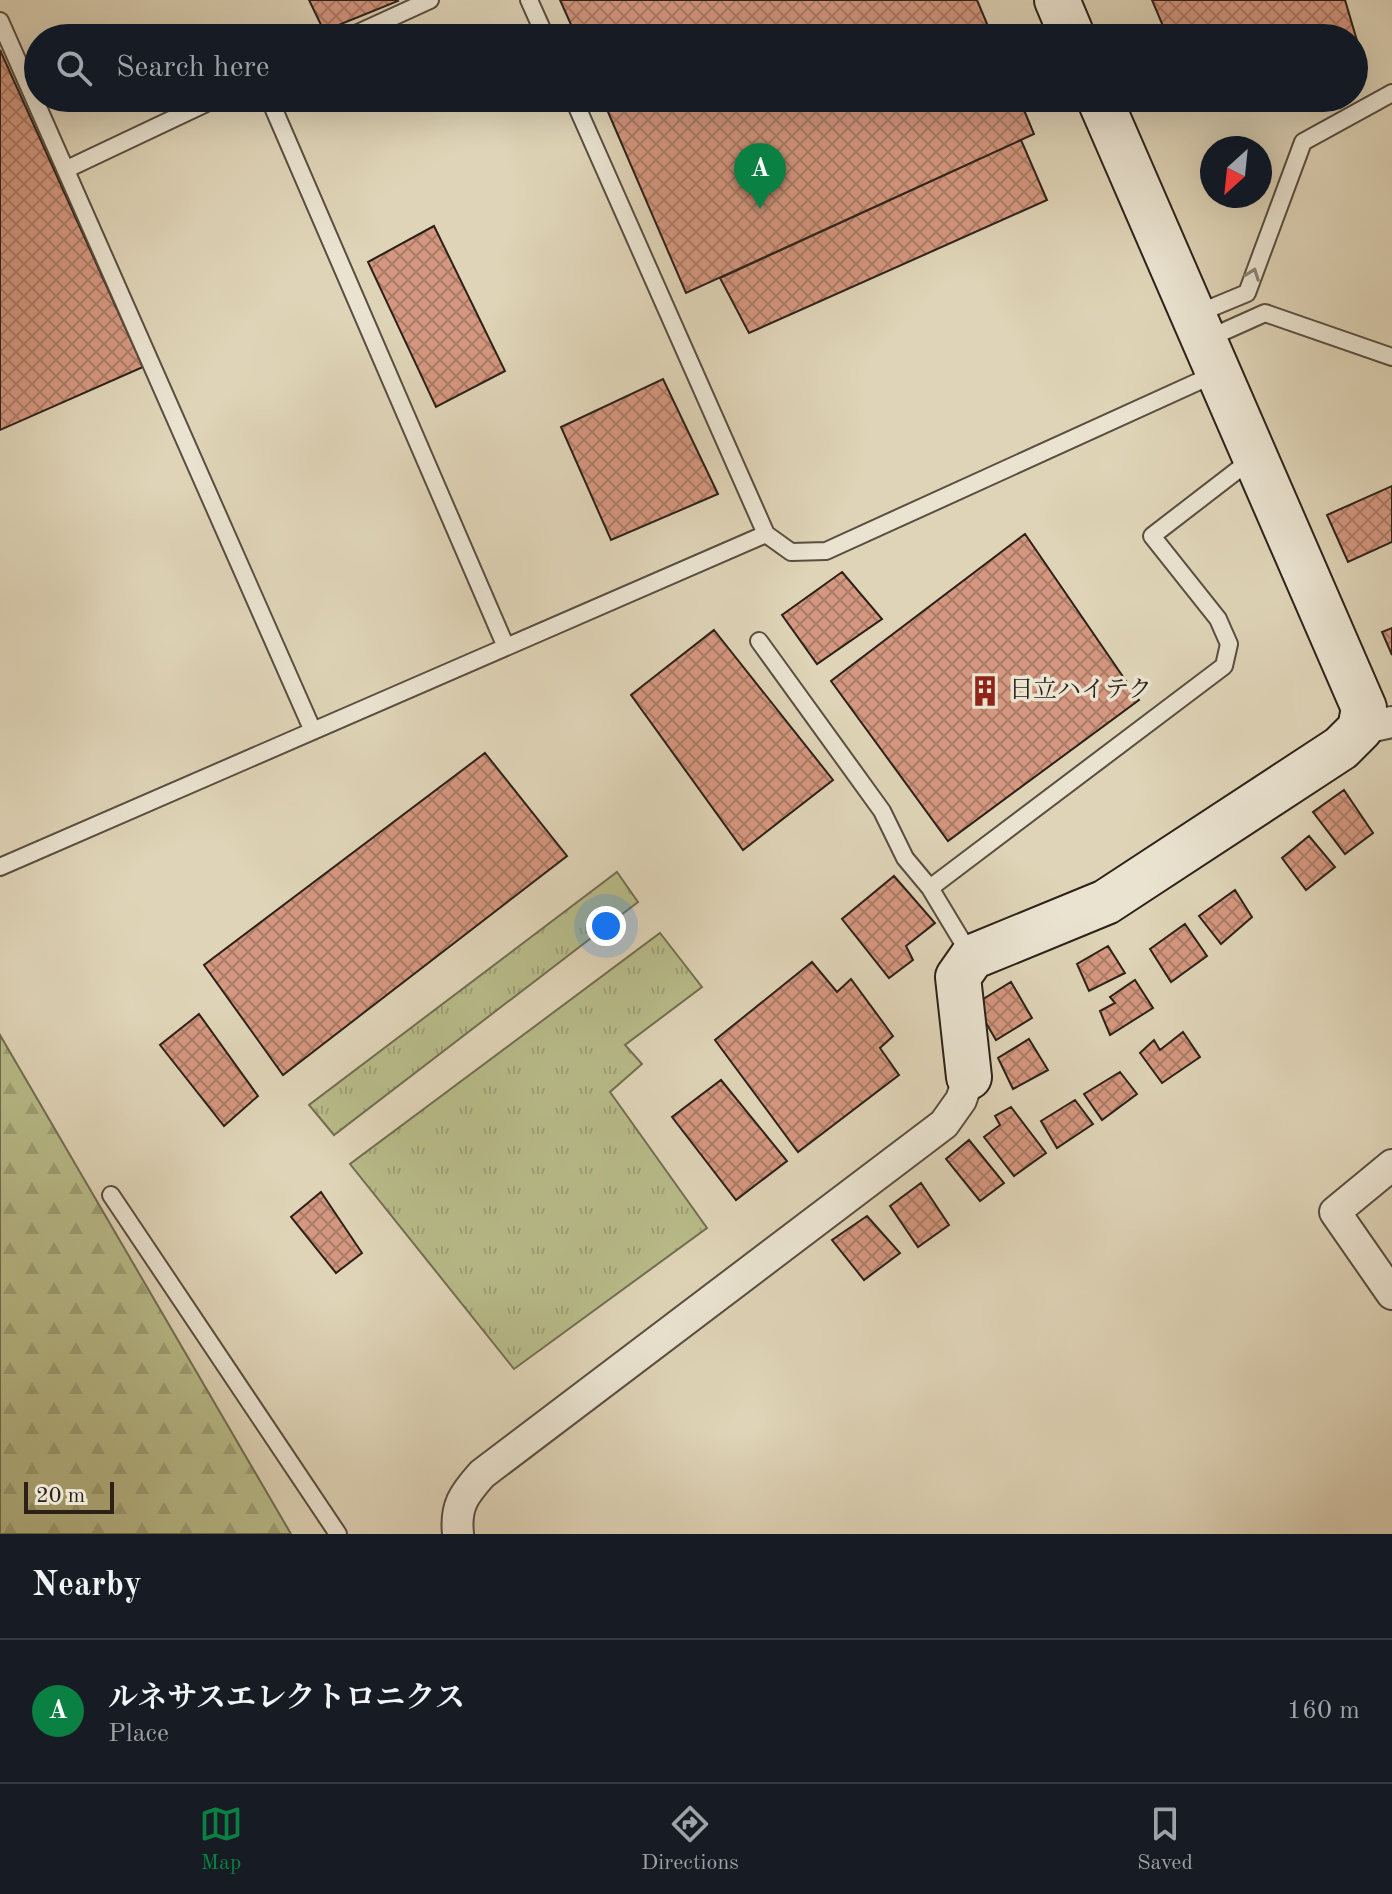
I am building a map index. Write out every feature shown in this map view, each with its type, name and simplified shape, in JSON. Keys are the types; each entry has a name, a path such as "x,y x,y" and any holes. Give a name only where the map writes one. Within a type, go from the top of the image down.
{"street":[{"path":"1057,0 1067,24"},
{"path":"458,1534 456,1515 462,1496 482,1474 944,1124 961,1100 969,1077 958,977 972,957 1106,902 1376,726 1364,708 1347,662 1105,112"},
{"path":"1392,1165 1335,1212 1392,1294"}],"lane":[{"path":"378,24 430,0"},
{"path":"529,0 540,24"},
{"path":"0,21 24,74"},
{"path":"1368,106 1392,93"},
{"path":"41,112 313,731"},
{"path":"67,169 187,112"},
{"path":"275,112 506,647"},
{"path":"579,112 766,534 791,552 826,551 1265,313 1392,357"},
{"path":"1205,343 1247,293 1303,142 1357,112"},
{"path":"930,888 1224,666 1229,644 1218,619 1152,536 1255,457"},
{"path":"0,867 766,534"},
{"path":"759,641 882,811 905,858 930,888 972,957"},
{"path":"111,1195 338,1534"}],"green space":[{"path":"617,872 638,902 334,1135 309,1105"},
{"path":"660,933 702,987 625,1045 642,1064 610,1092 707,1228 514,1369 350,1164"},
{"path":"0,1035 291,1534 0,1534"}],"building":[{"path":"309,0 398,1 341,24 321,24"},
{"path":"560,0 977,0 987,24 571,24"},
{"path":"1152,0 1345,0 1352,24 1162,24"},
{"path":"0,50 24,103 24,112 28,112 143,367 0,430"},
{"path":"608,112 1025,112 1034,134 686,293"},
{"path":"1021,140 1047,200 749,333 720,278"},
{"path":"434,226 505,371 436,407 368,262"},
{"path":"663,379 718,494 611,540 561,427"},
{"path":"1392,486 1392,542 1348,562 1327,515"},
{"name":"日立ハイテク","path":"1025,534 1139,700 948,841 831,681"},
{"path":"842,572 882,619 817,664 782,615"},
{"path":"1392,628 1392,655 1382,632"},
{"path":"714,630 833,780 743,850 631,695"},
{"path":"485,753 567,856 283,1075 204,965"},
{"path":"1344,790 1373,833 1345,854 1313,812"},
{"path":"1309,836 1335,867 1306,890 1282,858"},
{"path":"894,876 935,923 906,946 913,960 889,978 842,919"},
{"path":"1235,890 1252,917 1221,944 1199,916"},
{"path":"1185,924 1207,956 1171,982 1150,949"},
{"path":"1108,946 1125,973 1089,991 1077,964"},
{"path":"812,962 837,992 851,979 893,1036 880,1048 899,1075 798,1152 715,1040"},
{"path":"1135,980 1153,1008 1110,1035 1100,1011 1115,1003 1110,997"},
{"path":"1011,982 1032,1018 996,1040 975,1004"},
{"path":"199,1014 258,1096 224,1126 160,1045"},
{"path":"1183,1032 1200,1057 1162,1083 1140,1053 1154,1040 1160,1050"},
{"path":"1029,1039 1048,1070 1013,1089 998,1058"},
{"path":"1120,1072 1137,1094 1102,1120 1084,1094"},
{"path":"721,1080 787,1161 736,1200 672,1117"},
{"path":"1075,1100 1093,1124 1057,1148 1041,1121"},
{"path":"1011,1107 1046,1153 1014,1176 984,1137 1000,1125 995,1116"},
{"path":"969,1140 1004,1183 980,1201 946,1159"},
{"path":"921,1183 949,1225 918,1247 890,1206"},
{"path":"321,1192 362,1253 336,1273 291,1217"},
{"path":"867,1216 900,1253 864,1280 832,1240"}],"place":[{"name":"ルネサスエレクトロニクス","path":"760,209"},
{"name":"日立ハイテク","path":"985,691"}]}
